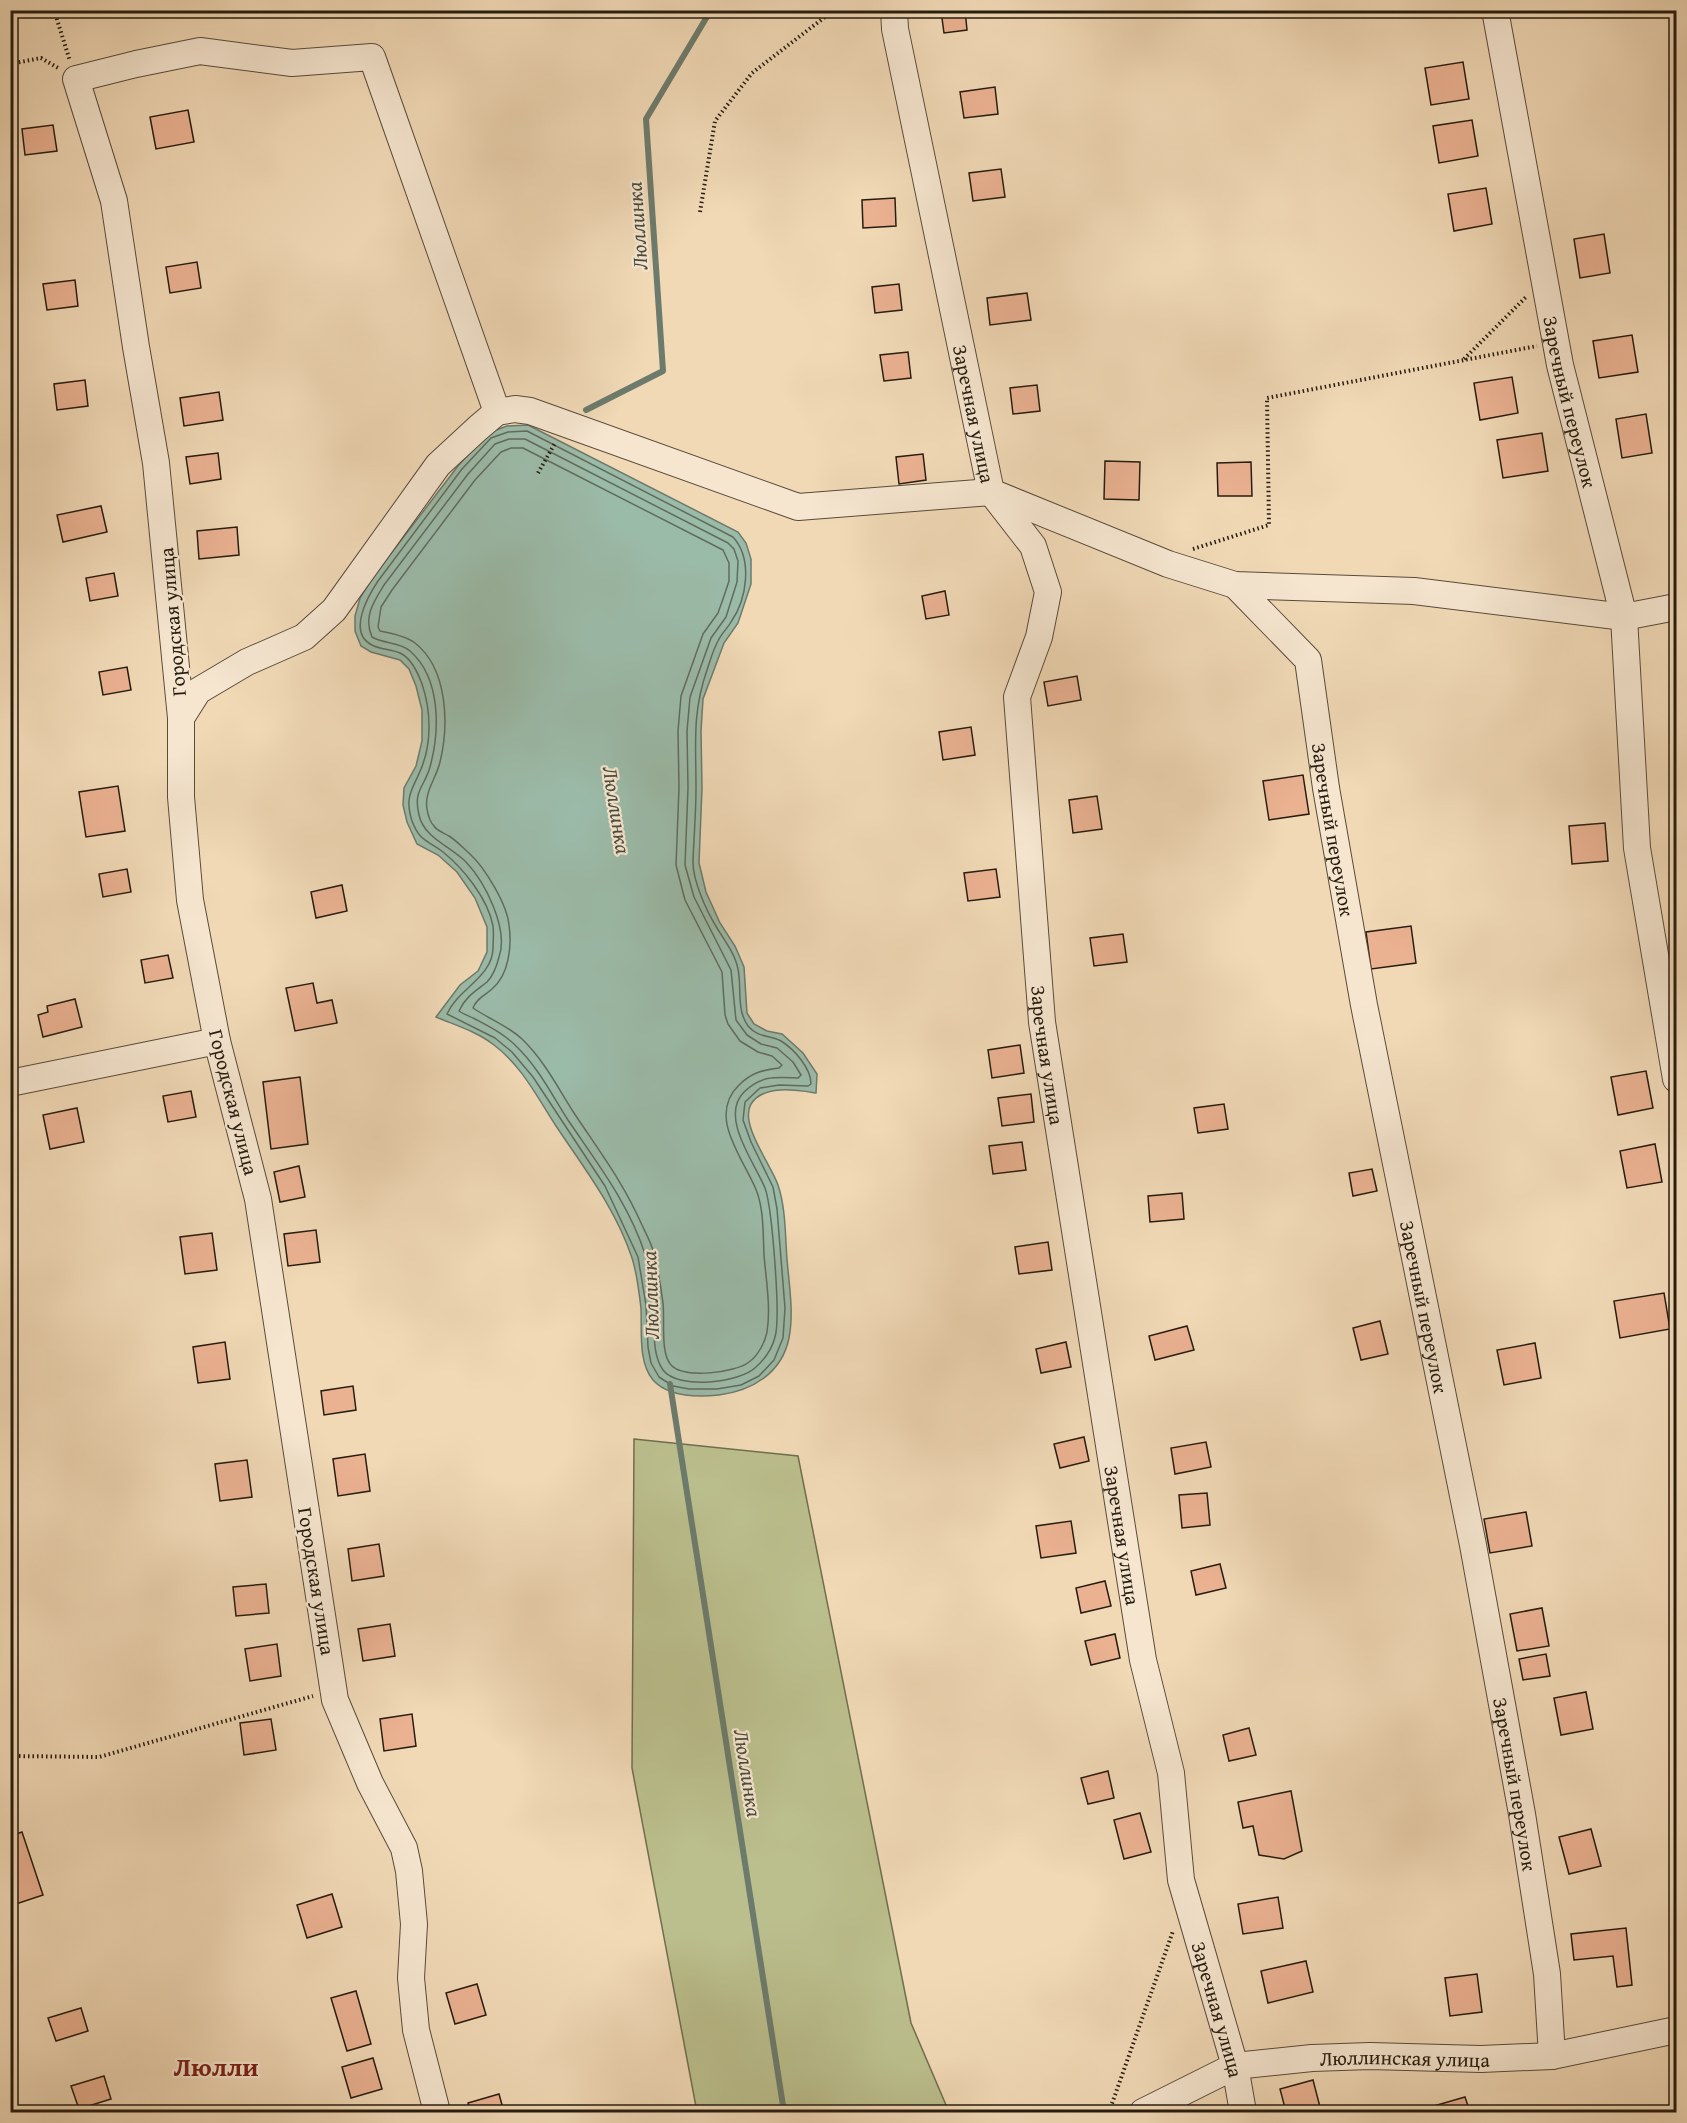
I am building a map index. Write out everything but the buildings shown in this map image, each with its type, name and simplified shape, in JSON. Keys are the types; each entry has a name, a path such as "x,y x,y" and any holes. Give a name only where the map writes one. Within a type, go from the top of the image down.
{"street":[{"name":"Заречная улица","path":"894,10 991,492 1033,546 1048,592 1039,637 1017,697 1042,1022 1143,1660 1172,1773 1181,1880 1235,2066 1243,2112"},
{"name":"Заречный переулок","path":"1496,10 1562,376 1624,617 1637,848 1677,1079"},
{"path":"76,79 200,51 292,63 372,57 497,412"},
{"name":"Городская улица","path":"76,79 114,201 156,463 181,718 181,797 190,900 217,1041 258,1199 335,1700 370,1783 404,1848 409,1871 414,1924 411,1978 416,2030 437,2112"},
{"path":"181,718 198,691 247,662 304,637 334,610 438,465 497,412 514,409 530,411 798,507 991,492 1168,564 1234,585 1414,591 1624,617 1677,607"},
{"name":"Заречный переулок","path":"1234,585 1308,660 1326,788 1364,1005 1473,1545 1522,1814 1547,1974 1552,2056"},
{"path":"10,1083 217,1041"},
{"name":"Люллинская улица","path":"1143,2112 1235,2066 1312,2058 1370,2056 1481,2059 1552,2056 1677,2030"}],"path":[{"path":"54,10 76,79"},
{"path":"700,212 715,122 752,74 834,10"},
{"path":"10,64 41,58 76,79"},
{"path":"1463,360 1532,291 1543,274"},
{"path":"1191,550 1269,525 1267,398 1556,342"},
{"path":"538,473 566,424"},
{"path":"10,1756 99,1757 333,1690"},
{"path":"1109,2112 1174,1929"}],"green space":[{"path":"634,1439 798,1456 911,2023 949,2112 697,2112 632,1768"}],"water":[{"path":"528,425 738,532 746,543 751,559 751,584 738,623 724,643 703,699 699,863 706,892 744,967 747,1013 754,1024 767,1031 782,1034 803,1053 817,1074 816,1093 781,1090 764,1093 751,1104 748,1112 753,1133 781,1194 791,1319 789,1338 780,1361 764,1378 731,1393 711,1396 684,1395 667,1390 653,1380 648,1373 643,1355 641,1308 634,1264 608,1206 513,1062 481,1036 436,1017 460,985 478,971 487,952 487,927 475,898 457,872 438,855 417,844 407,822 403,805 404,788 416,766 422,741 422,710 409,669 400,660 371,652 361,646 355,631 355,616 360,598 373,577 458,466 488,433 507,426"}],"waterway":[{"name":"Люллинка","path":"586,410 663,371 646,119 711,10"},
{"name":"Люллинка","path":"670,1384 784,2112"}],"district":[{"name":"Люлли","path":"216,2066"}]}
